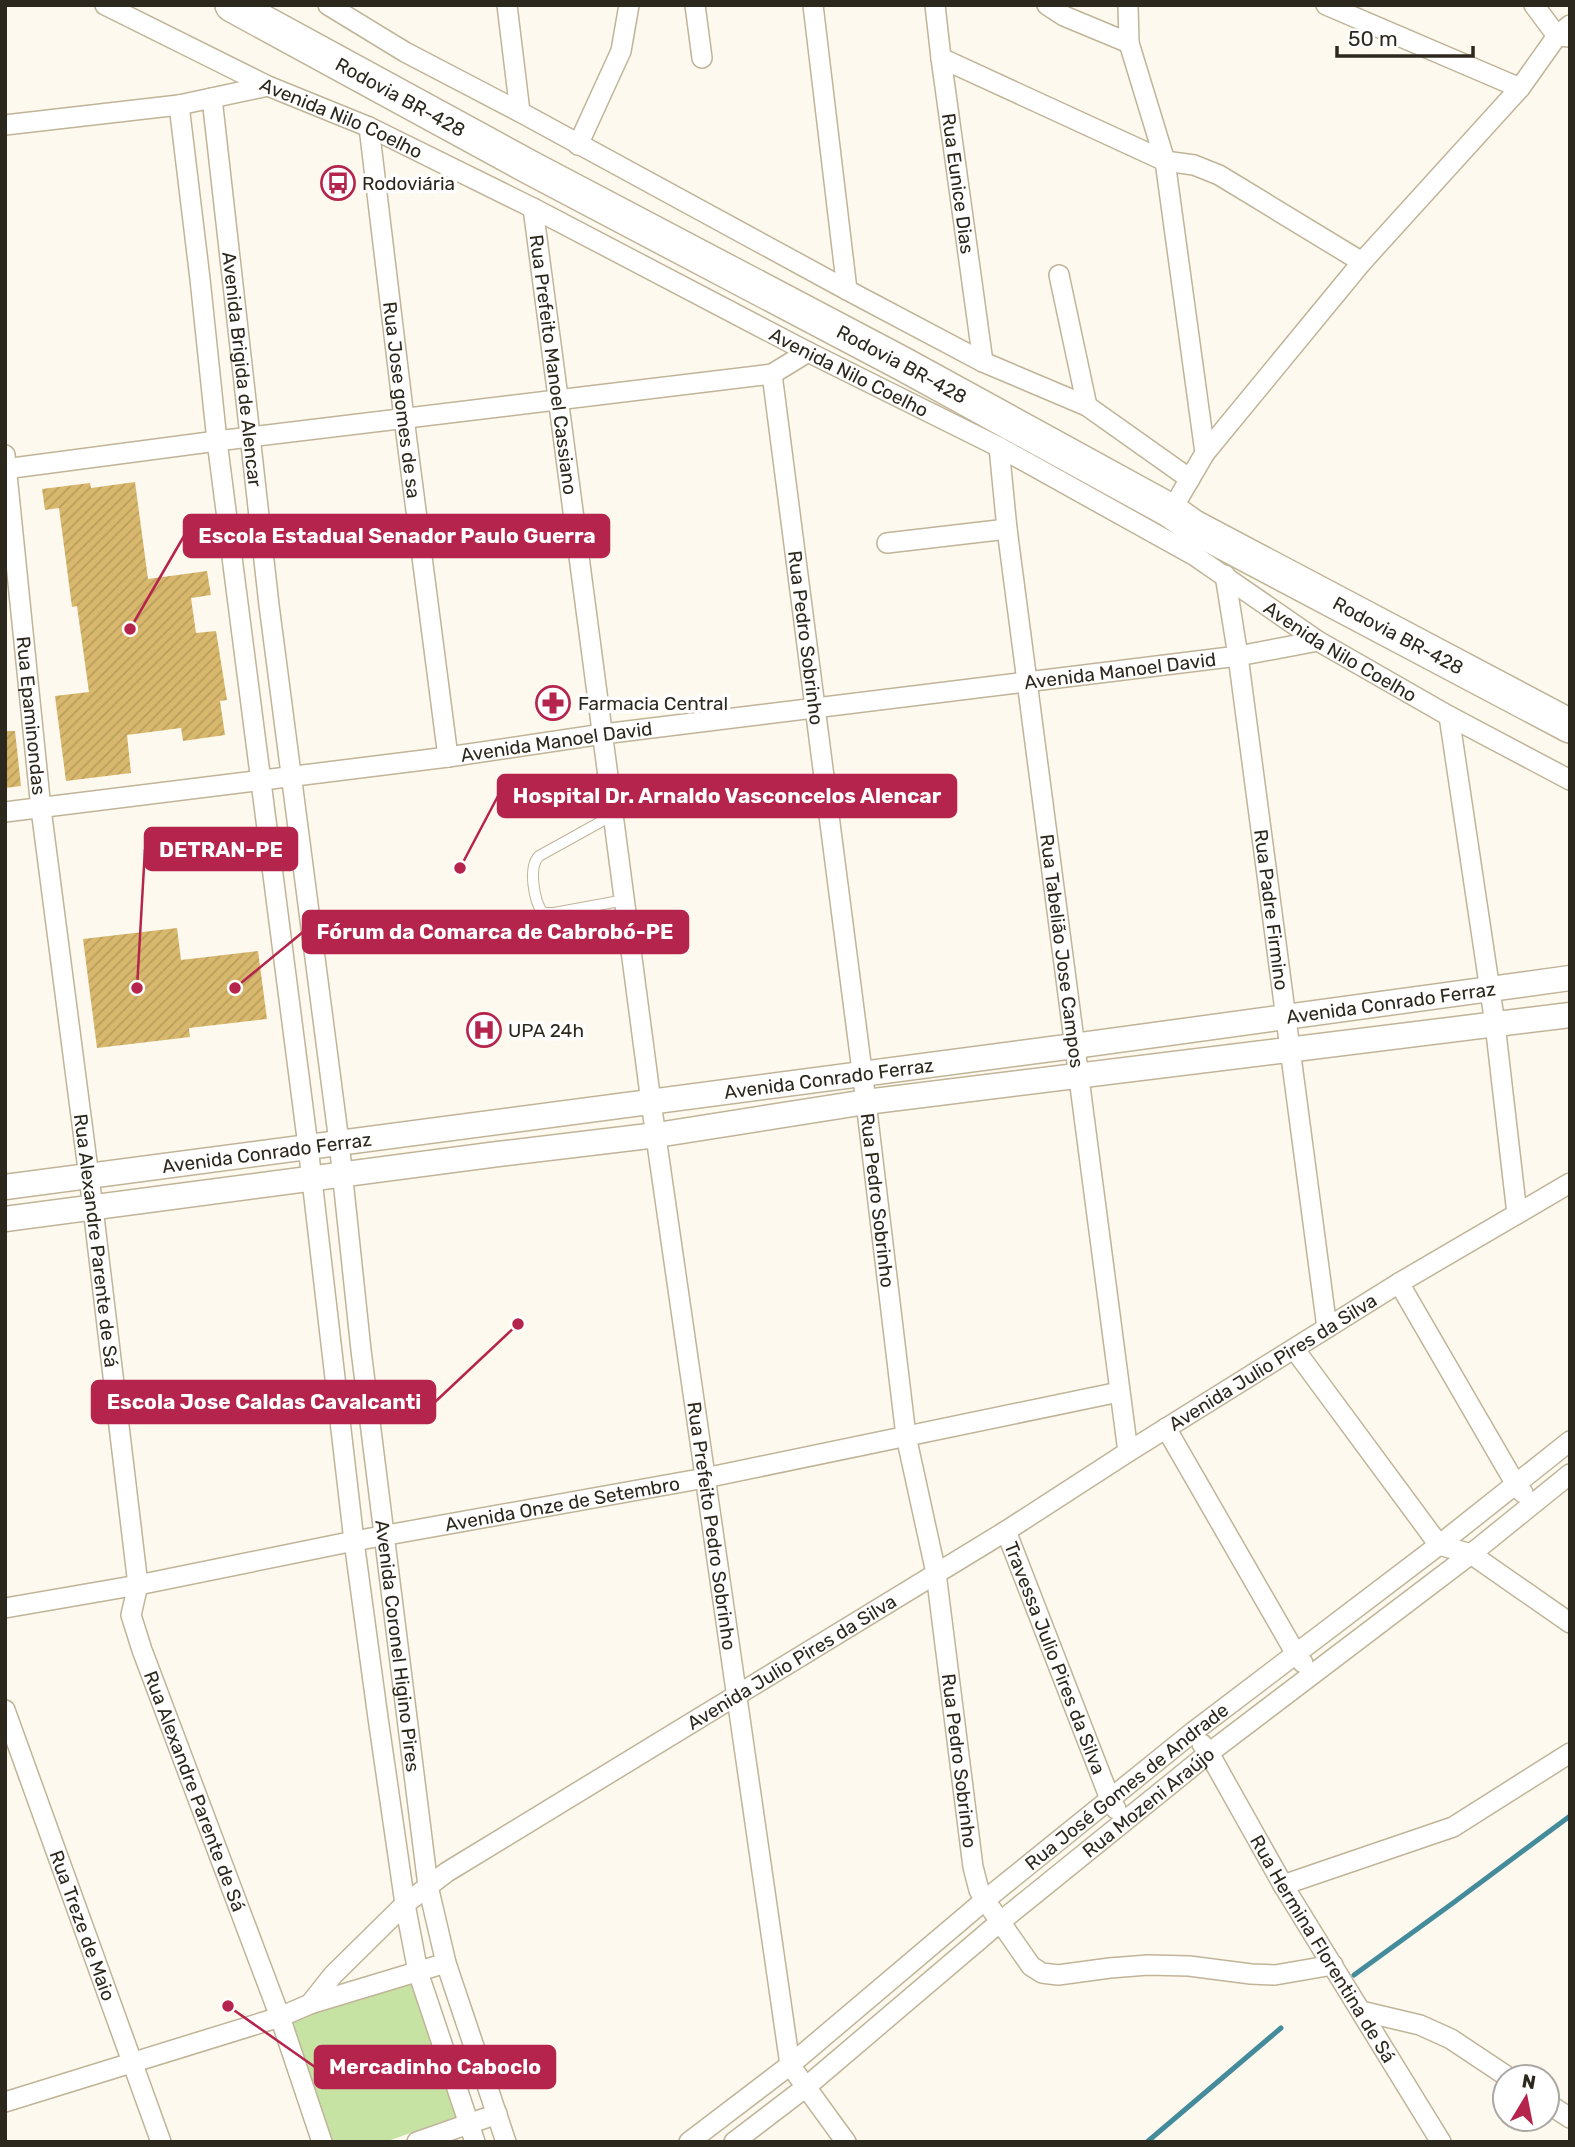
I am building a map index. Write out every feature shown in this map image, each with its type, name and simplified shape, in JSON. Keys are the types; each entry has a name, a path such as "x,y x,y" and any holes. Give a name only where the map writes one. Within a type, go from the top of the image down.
{"highway":[{"name":"Rodovia BR-428","path":"232,5 531,168 892,359 1171,511 1192,526 1570,726"}],"street":[{"name":"Avenida Nilo Coelho","path":"105,5 268,86 369,127 533,208 808,352 999,447 1195,556 1318,641 1449,716 1570,780"},
{"path":"328,5 350,13 405,52 983,362 1087,406 1190,479"},
{"path":"507,5 520,112"},
{"path":"578,145 621,51 629,5"},
{"path":"695,5 702,58"},
{"path":"813,5 847,290"},
{"name":"Rua Eunice Dias","path":"935,5 983,362"},
{"path":"1047,5 1064,16 1129,43"},
{"path":"1128,5 1129,43 1165,161 1205,453"},
{"path":"1326,5 1520,88"},
{"path":"1171,511 1205,453 1362,262 1520,88 1566,33 1534,5"},
{"path":"941,58 1165,161 1194,164 1219,175 1362,262"},
{"path":"5,125 178,105 268,86"},
{"name":"Avenida Brigida de Alencar","path":"212,98 269,605 339,1142"},
{"name":"Avenida Brigida de Alencar","path":"178,105 217,441 308,1146"},
{"name":"Rua Jose gomes de sa","path":"369,127 448,757"},
{"name":"Rua Prefeito Manoel Cassiano","path":"533,208 651,1102"},
{"path":"200,279 232,274"},
{"path":"1059,275 1087,406"},
{"path":"6,464 772,374 808,352"},
{"name":"Rua Pedro Sobrinho","path":"772,374 866,1102 906,1436 936,1573 973,1867 979,1890 1031,1966 1042,1973 1058,1975 1148,1965 1189,1966 1275,1975 1333,1965"},
{"name":"Rua Tabelião Jose Campos","path":"999,447 1007,529 1128,1451"},
{"name":"Rua Epaminondas","path":"6,464 41,809"},
{"path":"887,543 1007,529"},
{"name":"Rua Padre Firmino","path":"1226,575 1327,1328"},
{"path":"240,609 269,605"},
{"name":"Avenida Manoel David","path":"5,812 448,757 603,734 1238,656 1318,641"},
{"path":"1449,716 1494,1024 1517,1214"},
{"name":"Rua Alexandre Parente de Sá","path":"41,809 138,1585 131,1615 280,2017 321,2142"},
{"name":"Avenida Conrado Ferraz","path":"5,1187 1570,978"},
{"path":"288,995 319,990"},
{"name":"Avenida Conrado Ferraz","path":"5,1219 657,1135 866,1102 1570,1015"},
{"path":"1176,1031 1180,1064"},
{"path":"957,1061 964,1091"},
{"path":"756,1087 763,1118"},
{"name":"Rua Prefeito Pedro Sobrinho","path":"651,1102 790,2065 846,2142"},
{"path":"492,1123 498,1154"},
{"name":"Avenida Coronel Higino Pires","path":"339,1142 361,1350 428,1886 446,1963 506,2142"},
{"name":"Avenida Coronel Higino Pires","path":"308,1146 354,1541 405,1905 418,1972 472,2133"},
{"path":"195,1161 202,1193"},
{"name":"Avenida Julio Pires da Silva","path":"5,2102 280,2017 310,2004 333,1975 405,1905 447,1871 1006,1531 1128,1451 1295,1350 1399,1283 1570,1183"},
{"path":"1399,1283 1515,1483 1532,1504"},
{"path":"332,1354 361,1350"},
{"path":"1295,1350 1439,1545 1471,1554 1570,1623"},
{"name":"Avenida Onze de Setembro","path":"5,1608 138,1585 385,1535 705,1478 1119,1392"},
{"path":"1166,1428 1296,1654 1313,1676"},
{"name":"Rua José Gomes de Andrade","path":"689,2142 790,2065 985,1900 1193,1732 1439,1545 1570,1441"},
{"name":"Rua Mozeni Araújo","path":"734,2142 806,2087 1000,1922 1209,1753 1313,1676 1570,1475"},
{"name":"Travessa Julio Pires da Silva","path":"1006,1531 1110,1799 1124,1823"},
{"name":"Rua Treze de Maio","path":"5,1710 162,2142"},
{"path":"378,1718 407,1712"},
{"name":"Rua Hermina Florentina de Sá","path":"1193,1732 1209,1753 1283,1885 1441,2142"},
{"path":"1283,1885 1453,1827 1570,1753"},
{"path":"310,2004 446,1963"},
{"path":"1361,2011 1400,2019 1430,2030 1451,2039 1491,2066"},
{"path":"444,2048 471,2037"},
{"path":"417,2142 472,2133 497,2114"}],"lane":[{"path":"613,815 534,860 537,906 543,913 554,913 625,900"}],"green space":[{"path":"413,1982 459,2116 385,2142 328,2142 288,2021"}],"building":[{"path":"135,482 148,579 207,571 211,595 191,598 196,633 216,631 227,700 220,701 225,735 183,741 181,728 127,735 131,773 66,781 55,696 89,692 77,606 72,607 59,508 45,510 42,489 90,483 91,488"},
{"path":"5,731 15,731 21,786 5,788"},
{"path":"177,928 181,960 258,951 267,1019 189,1028 190,1037 97,1048 83,939"}],"waterway":[{"path":"1354,1975 1570,1816"},
{"path":"1147,2142 1281,2028"}],"place":[{"name":"Rodoviária","path":"338,183"},
{"name":"Escola Estadual Senador Paulo Guerra","path":"130,629"},
{"name":"Farmacia Central","path":"553,703"},
{"name":"Hospital Dr. Arnaldo Vasconcelos Alencar","path":"460,868"},
{"name":"DETRAN-PE","path":"137,988"},
{"name":"Fórum da Comarca de Cabrobó-PE","path":"235,988"},
{"name":"UPA 24h","path":"484,1030"},
{"name":"Escola Jose Caldas Cavalcanti","path":"518,1324"},
{"name":"Mercadinho Caboclo","path":"228,2006"}]}
